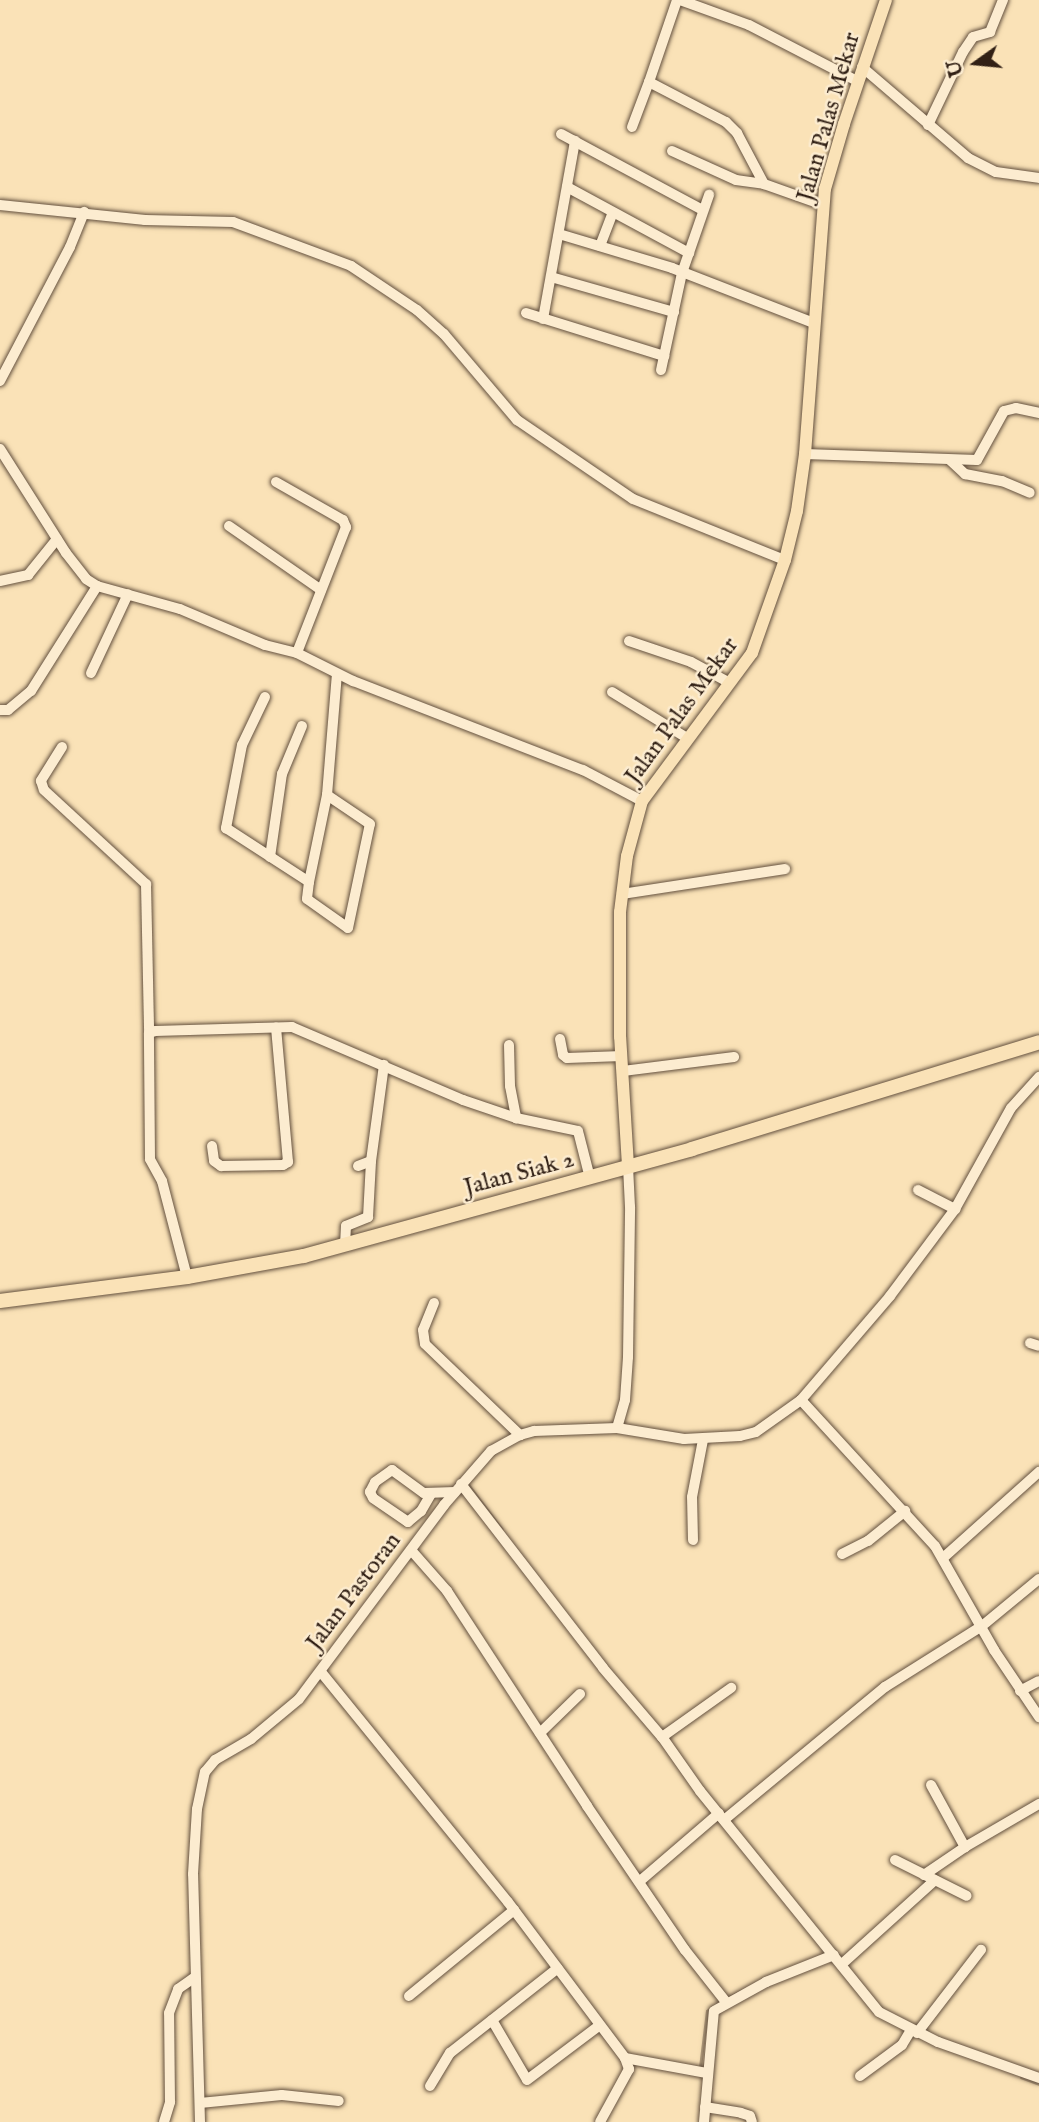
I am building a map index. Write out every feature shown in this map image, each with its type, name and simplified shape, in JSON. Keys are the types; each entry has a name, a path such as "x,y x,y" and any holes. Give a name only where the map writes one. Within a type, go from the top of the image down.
{"highway":[{"name":"Jalan Siak 2","path":"0,1301 187,1277 345,1245 590,1178 1039,1042"}],"main road":[{"name":"Jalan Palas Mekar","path":"628,1166 622,1056 622,894 627,856 642,801 730,683 760,637 785,561 797,511 805,454 823,205 862,67 886,0"}],"street":[{"path":"632,127 678,0 749,25 858,81"},
{"path":"928,125 963,52 973,37 990,32 1003,0"},
{"path":"862,67 968,158 996,172 1039,178"},
{"path":"649,82 726,122 737,133 764,184"},
{"path":"561,134 704,210"},
{"path":"543,319 575,141"},
{"path":"672,151 736,180 764,184 823,205"},
{"path":"567,187 689,253"},
{"path":"661,370 682,273 709,195"},
{"path":"0,205 145,220 233,222 351,266 417,310 444,334 517,420 634,499 785,561"},
{"path":"0,381 70,247 84,212"},
{"path":"600,246 613,212"},
{"path":"559,234 682,273 814,323"},
{"path":"551,277 674,312"},
{"path":"526,313 664,356"},
{"path":"805,454 950,460 980,457 1004,411 1016,408 1039,413"},
{"path":"0,449 57,539 86,579 97,586 221,625 265,645 297,653 337,674 583,770 642,801"},
{"path":"950,460 965,474 1002,481 1030,494"},
{"path":"276,482 343,520 346,527 297,653"},
{"path":"229,526 321,590"},
{"path":"0,580 28,575 57,539"},
{"path":"0,710 8,710 31,691 97,586"},
{"path":"91,673 128,594"},
{"path":"629,641 691,662 730,683"},
{"path":"327,795 370,824 348,928 307,899 327,795 337,674"},
{"path":"612,692 687,738"},
{"path":"265,697 242,745 226,828 310,882"},
{"path":"270,857 282,774 302,726"},
{"path":"62,747 41,781 44,790 146,884 150,1159 162,1181 187,1277"},
{"path":"622,894 785,869"},
{"path":"149,1033 160,1030 292,1027 463,1100 516,1118 578,1130 590,1178"},
{"path":"212,1146 214,1161 221,1166 283,1165 288,1162 276,1028"},
{"path":"560,1039 563,1055 567,1058 622,1056"},
{"path":"509,1045 512,1101 516,1118"},
{"path":"623,1071 734,1057"},
{"path":"345,1245 346,1226 368,1217 371,1161 384,1065"},
{"name":"Jalan Pastoran","path":"200,2122 193,1874 200,1783 215,1760 272,1723 299,1699 458,1488 491,1451 520,1435 555,1429 617,1428 703,1440 756,1432 801,1400 890,1296 956,1209 1011,1108 1039,1077"},
{"path":"358,1166 371,1161"},
{"path":"617,1428 625,1400 628,1357 628,1166"},
{"path":"918,1191 956,1209"},
{"path":"434,1303 423,1329 425,1343 520,1435"},
{"path":"801,1400 905,1511 943,1558 1020,1691 1039,1717"},
{"path":"693,1540 692,1497 703,1440"},
{"path":"431,1494 421,1511 408,1522 373,1498 370,1492 375,1482 392,1470 424,1493 458,1488 662,1737 880,2012 914,2031 1001,2067 1039,2078"},
{"path":"943,1558 1039,1472"},
{"path":"842,1554 868,1541 905,1511"},
{"path":"411,1550 447,1591 685,1950 726,2002"},
{"path":"640,1881 885,1686 982,1626 1039,1579"},
{"path":"321,1672 514,1910 625,2058 629,2070 600,2122"},
{"path":"1020,1691 1039,1681"},
{"path":"662,1737 731,1688"},
{"path":"540,1733 580,1694"},
{"path":"931,1785 964,1847"},
{"path":"925,1875 964,1847 1039,1804"},
{"path":"895,1860 967,1896"},
{"path":"842,1965 935,1880"},
{"path":"410,1996 514,1910"},
{"path":"860,2076 902,2045 981,1950"},
{"path":"704,2122 714,2011 766,1982 834,1955"},
{"path":"430,2086 450,2053 558,1968"},
{"path":"164,2122 170,2102 171,2002 178,1989 194,1978"},
{"path":"492,2020 527,2080 600,2025"},
{"path":"625,2058 707,2073"},
{"path":"200,2103 282,2095 339,2101"},
{"path":"705,2107 741,2113 750,2116 752,2122"}],"waterway":[{"path":"468,1484 502,1529"},
{"path":"731,1996 741,1991"},
{"path":"700,2067 707,2011 712,2007"},
{"path":"1021,2077 1039,2084"}]}
